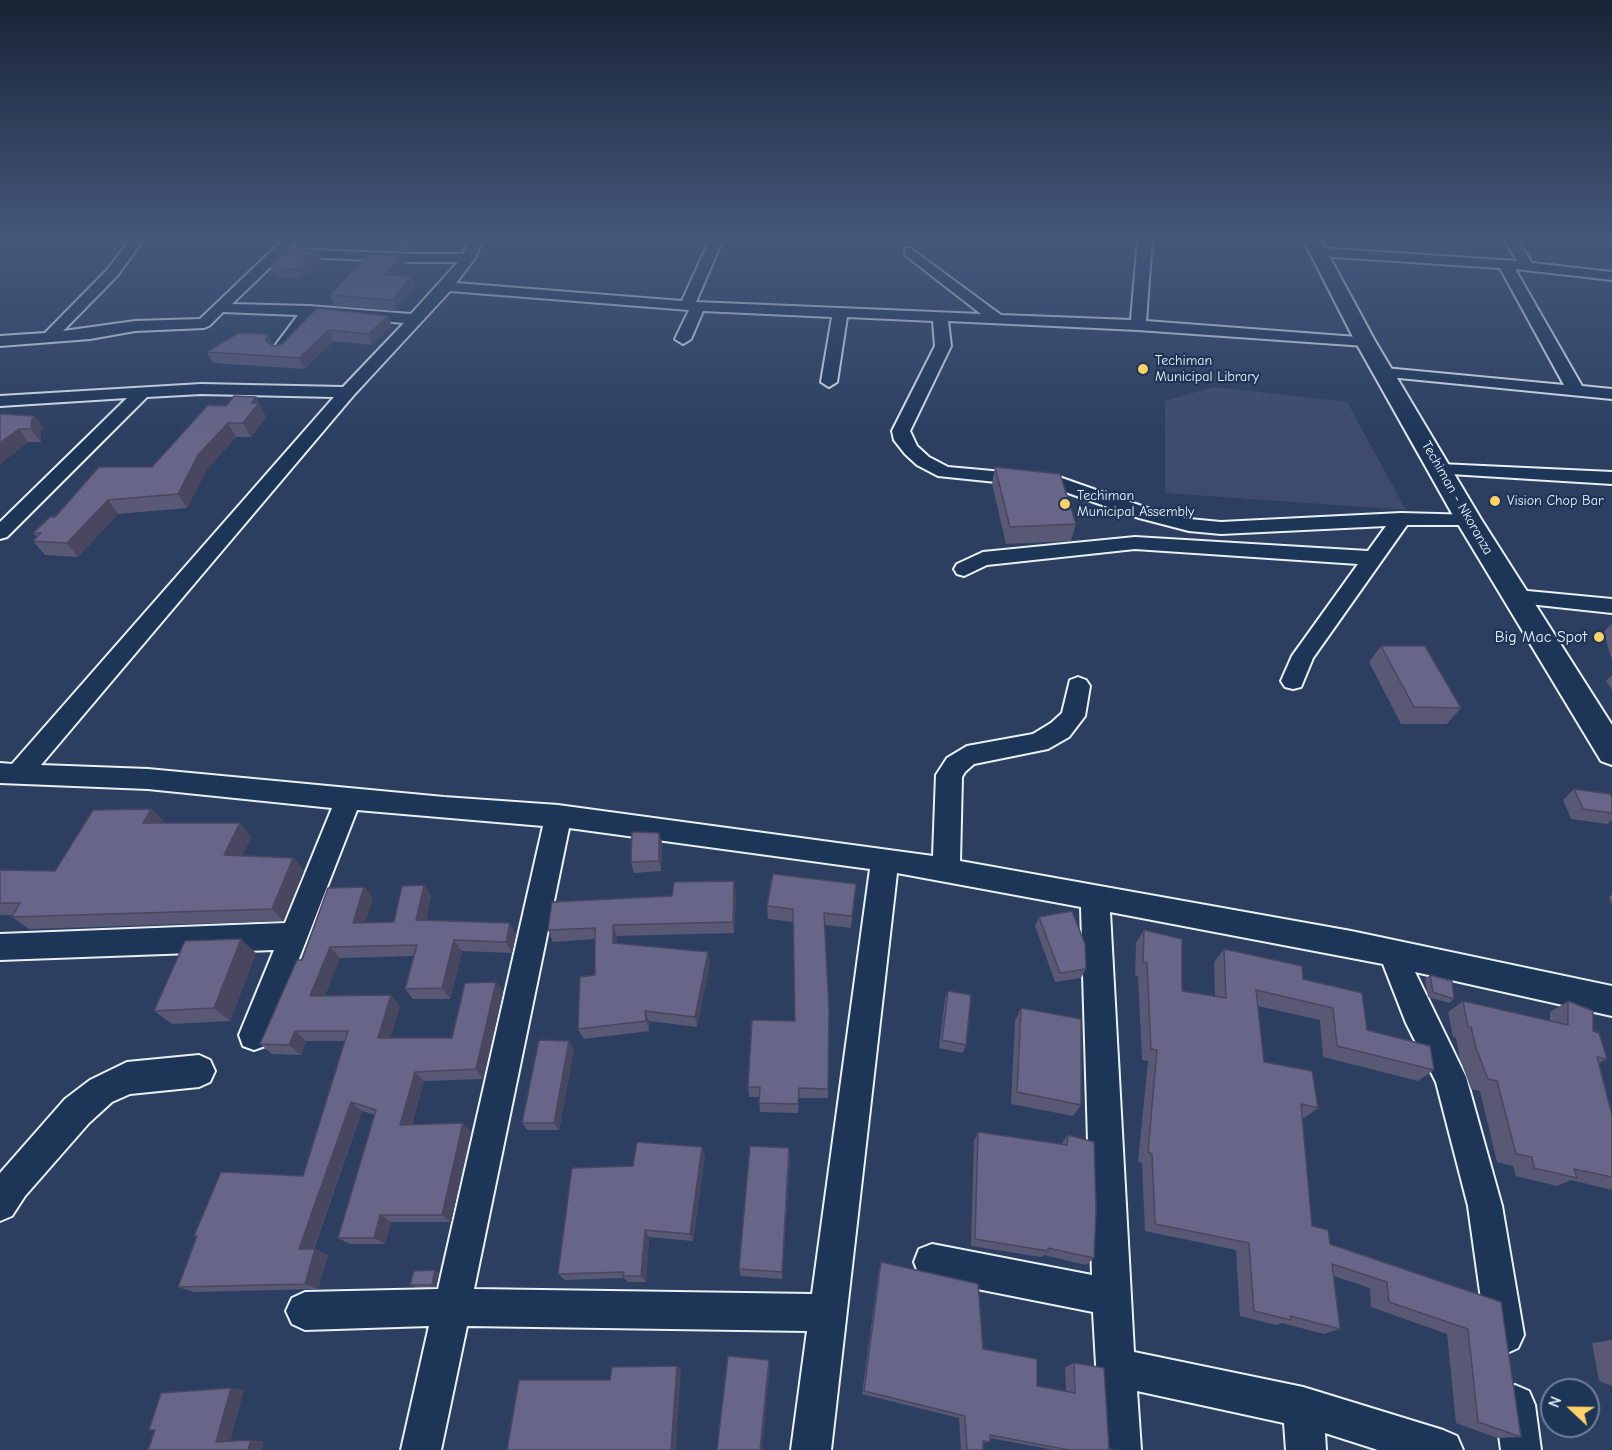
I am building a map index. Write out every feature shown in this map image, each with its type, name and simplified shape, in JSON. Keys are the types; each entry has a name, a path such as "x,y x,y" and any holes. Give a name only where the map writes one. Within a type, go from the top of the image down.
{"main road":[{"name":"Techiman - Nkoranza","path":"1347,307 1468,519 1612,752"}],"street":[{"path":"49,337 79,307"},
{"path":"0,341 90,334 135,326 204,323 222,307"},
{"path":"9,774 347,392 426,307"},
{"path":"683,339 693,307"},
{"path":"707,307 1138,325 1365,341"},
{"path":"982,307 998,319"},
{"path":"1138,325 1140,307"},
{"path":"1530,307 1576,391"},
{"path":"63,323 147,313 309,310 414,319"},
{"path":"280,350 309,310"},
{"path":"829,382 840,313"},
{"path":"940,317 943,346 901,431 903,440 910,450 923,461 945,472 1059,483 1146,514 1210,527 1401,519 1468,519"},
{"path":"1385,374 1612,394"},
{"path":"0,401 142,392 253,389 347,392"},
{"path":"0,533 142,392"},
{"path":"1440,469 1612,478"},
{"path":"1293,681 1303,656 1401,519"},
{"path":"964,569 982,560 1135,543 1373,558"},
{"path":"1516,597 1612,606"},
{"path":"946,871 950,775 956,765 967,756 1040,742 1060,730 1073,716 1078,686"},
{"path":"9,774 148,779 558,816 885,859 1095,898 1183,911 1393,953 1612,1001"},
{"path":"254,1035 349,798"},
{"path":"422,1450 558,816"},
{"path":"812,1450 885,859"},
{"path":"1095,898 1111,1298 1118,1368 1121,1450"},
{"path":"0,947 294,936"},
{"path":"1393,953 1418,1013 1450,1077 1466,1128 1485,1206 1521,1450"},
{"path":"0,1204 13,1184 77,1111 101,1091 127,1078 199,1071"},
{"path":"932,1263 1111,1298"},
{"path":"306,1311 453,1307 828,1313"},
{"path":"1118,1368 1303,1407 1443,1450"},
{"path":"1303,1407 1306,1450"}],"shaded area":[{"path":"1214,387 1347,402 1406,510 1165,493 1165,401"}],"building":[{"path":"317,308 388,316 368,334 329,330 299,358 207,352 238,333 268,334 266,341 274,346 282,344"},
{"path":"234,396 256,397 251,403 259,403 243,423 228,423 198,455 178,494 108,500 67,543 33,541 41,533 33,533 50,517 55,517 99,467 152,467 208,405 226,406"},
{"path":"0,414 35,416 32,419 31,429 19,429 0,443"},
{"path":"995,467 1060,474 1076,524 1010,527"},
{"path":"1381,646 1425,646 1461,708 1414,707"},
{"path":"1574,789 1610,794 1612,813 1583,809"},
{"path":"151,809 143,823 240,823 224,855 293,858 272,909 12,917 20,903 0,903 0,870 55,871 93,810"},
{"path":"632,832 659,833 659,861 631,862"},
{"path":"773,874 856,884 852,916 824,913 829,1010 828,1089 799,1088 798,1104 759,1103 760,1087 748,1087 752,1020 795,1021 793,909 767,906"},
{"path":"734,881 733,922 613,925 613,943 708,952 695,1017 645,1011 646,1021 578,1029 580,977 595,975 595,928 548,930 552,902 672,896 674,882"},
{"path":"424,885 416,920 510,923 506,942 454,940 442,988 405,989 417,945 330,947 310,996 391,995 378,1038 452,1038 465,983 496,982 476,1069 415,1072 400,1125 463,1123 442,1215 380,1215 374,1238 338,1238 376,1110 351,1102 299,1249 315,1249 305,1284 178,1287 197,1236 194,1236 221,1172 303,1176 348,1031 295,1031 289,1045 260,1044 297,960 302,960 328,888 364,887 353,923 394,922 402,886"},
{"path":"1072,911 1085,944 1086,969 1060,973 1039,917"},
{"path":"1144,930 1182,939 1182,991 1226,998 1224,949 1302,966 1303,979 1362,993 1367,1030 1430,1046 1434,1070 1337,1046 1333,1008 1256,990 1264,1062 1312,1071 1318,1108 1301,1104 1312,1226 1328,1230 1330,1244 1501,1302 1521,1437 1478,1422 1468,1329 1389,1302 1387,1282 1332,1264 1340,1329 1290,1316 1291,1320 1254,1311 1249,1243 1155,1224 1152,1154 1148,1152 1157,1050 1151,1049 1147,963 1143,962"},
{"path":"241,939 214,1008 154,1011 185,941"},
{"path":"1430,975 1452,981 1454,999 1433,992"},
{"path":"948,991 971,995 966,1045 942,1040"},
{"path":"1463,1001 1568,1025 1568,1001 1593,1011 1593,1031 1599,1033 1607,1059 1597,1057 1612,1115 1612,1177 1574,1169 1577,1178 1534,1168 1532,1157 1516,1154 1497,1081 1488,1079 1471,1027 1468,1027"},
{"path":"1021,1008 1081,1019 1081,1105 1017,1092"},
{"path":"539,1040 569,1041 554,1123 522,1123"},
{"path":"978,1132 1067,1145 1068,1135 1094,1142 1096,1208 1094,1258 1048,1248 1048,1251 975,1239"},
{"path":"637,1142 702,1147 690,1234 645,1230 641,1276 623,1276 624,1272 558,1274 572,1168 633,1166"},
{"path":"750,1146 789,1148 782,1272 739,1269"},
{"path":"881,1262 978,1284 983,1349 1037,1359 1037,1386 1075,1393 1074,1363 1104,1368 1109,1449 1114,1450 1069,1450 990,1435 990,1442 983,1441 983,1450 967,1450 965,1416 864,1391"},
{"path":"435,1270 432,1285 410,1285 414,1271"},
{"path":"728,1356 769,1360 760,1450 717,1450"},
{"path":"677,1366 671,1450 507,1450 519,1380 610,1380 612,1367"},
{"path":"231,1388 216,1442 251,1440 248,1450 148,1450 155,1430 149,1430 161,1393"}],"place":[{"name":"Techiman Municipal Library","path":"1143,369"},
{"name":"Vision Chop Bar","path":"1495,501"},
{"name":"Techiman Municipal Assembly","path":"1065,504"},
{"name":"Big Mac Spot","path":"1599,637"}]}
